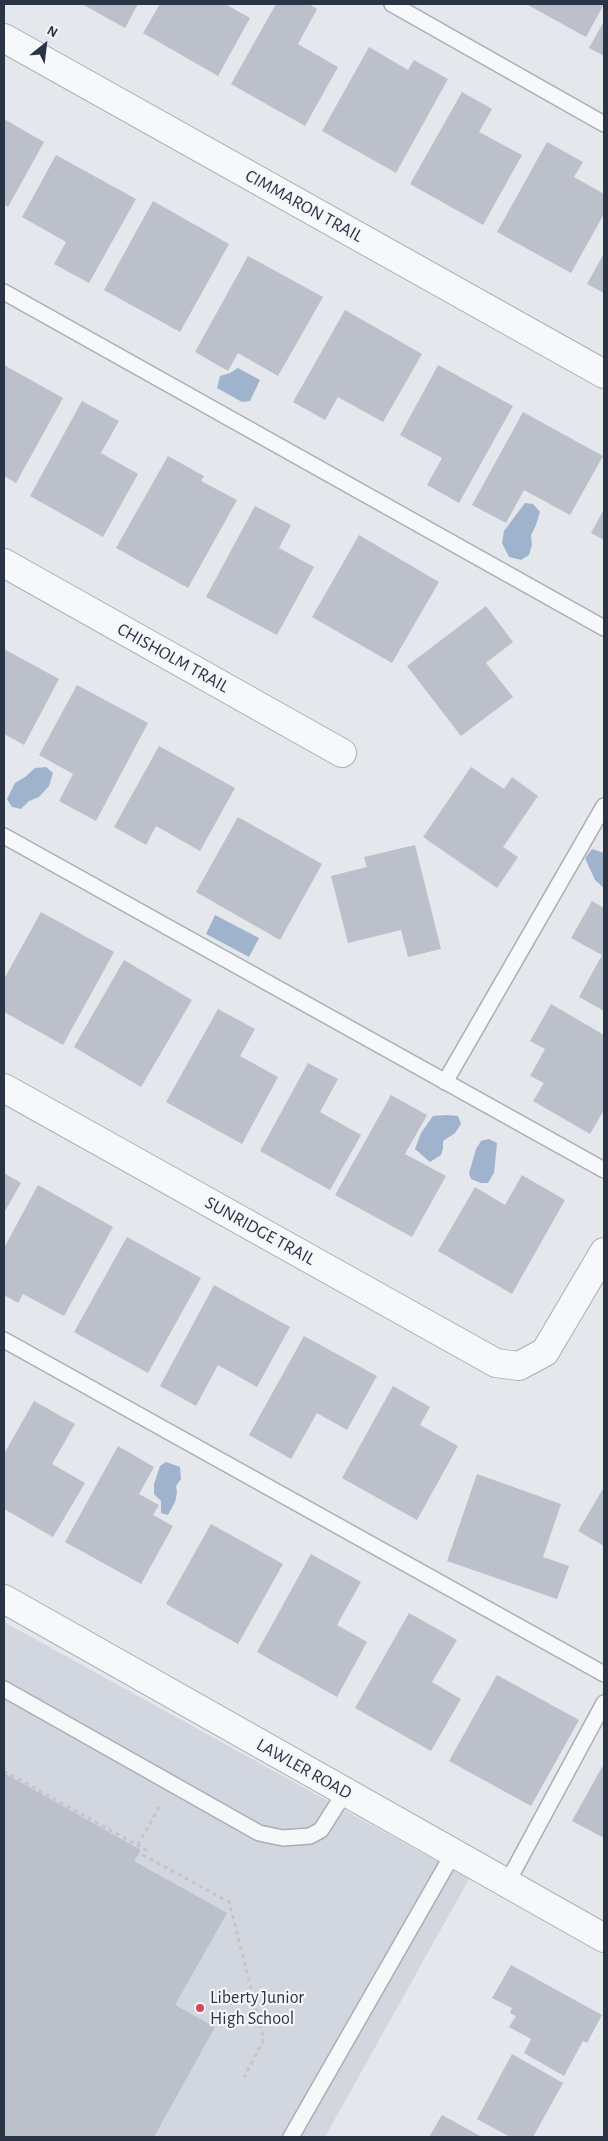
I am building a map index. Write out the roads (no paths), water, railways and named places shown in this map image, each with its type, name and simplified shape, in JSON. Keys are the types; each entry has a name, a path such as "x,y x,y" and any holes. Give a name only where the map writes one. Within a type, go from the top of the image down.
{"street":[{"name":"CIMMARON TRAIL","path":"4,38 604,374"},
{"name":"CHISHOLM TRAIL","path":"4,563 342,753"},
{"name":"SUNRIDGE TRAIL","path":"4,1088 496,1363 519,1366 545,1352 604,1252"},
{"name":"LAWLER ROAD","path":"4,1600 604,1938"}],"lane":[{"path":"392,4 604,124"},
{"path":"4,292 604,628"},
{"path":"445,1082 604,806"},
{"path":"4,836 604,1170"},
{"path":"4,1340 604,1674"},
{"path":"4,1689 259,1833 283,1838 310,1836 321,1830 345,1792"},
{"path":"507,1883 604,1703"},
{"path":"291,2137 454,1852"}],"water":[{"path":"238,368 260,380 250,401 242,402 217,388 220,376"},
{"path":"525,503 533,504 540,512 531,535 532,545 529,555 521,560 509,557 502,543 504,531"},
{"path":"46,767 53,773 49,786 39,797 29,801 21,809 12,807 7,799 15,783 35,768"},
{"path":"592,849 604,853 604,888 595,880 585,858"},
{"path":"215,915 259,938 249,957 206,934"},
{"path":"433,1116 458,1116 461,1124 455,1133 443,1141 441,1155 430,1162 415,1149 421,1133"},
{"path":"489,1139 497,1143 494,1173 488,1183 481,1183 471,1179 469,1173 476,1149 481,1141"},
{"path":"166,1462 180,1467 181,1479 176,1486 175,1502 168,1515 161,1513 161,1501 154,1494 154,1484 160,1466"}],"place":[{"name":"Liberty Junior High School","path":"200,2008"}]}
